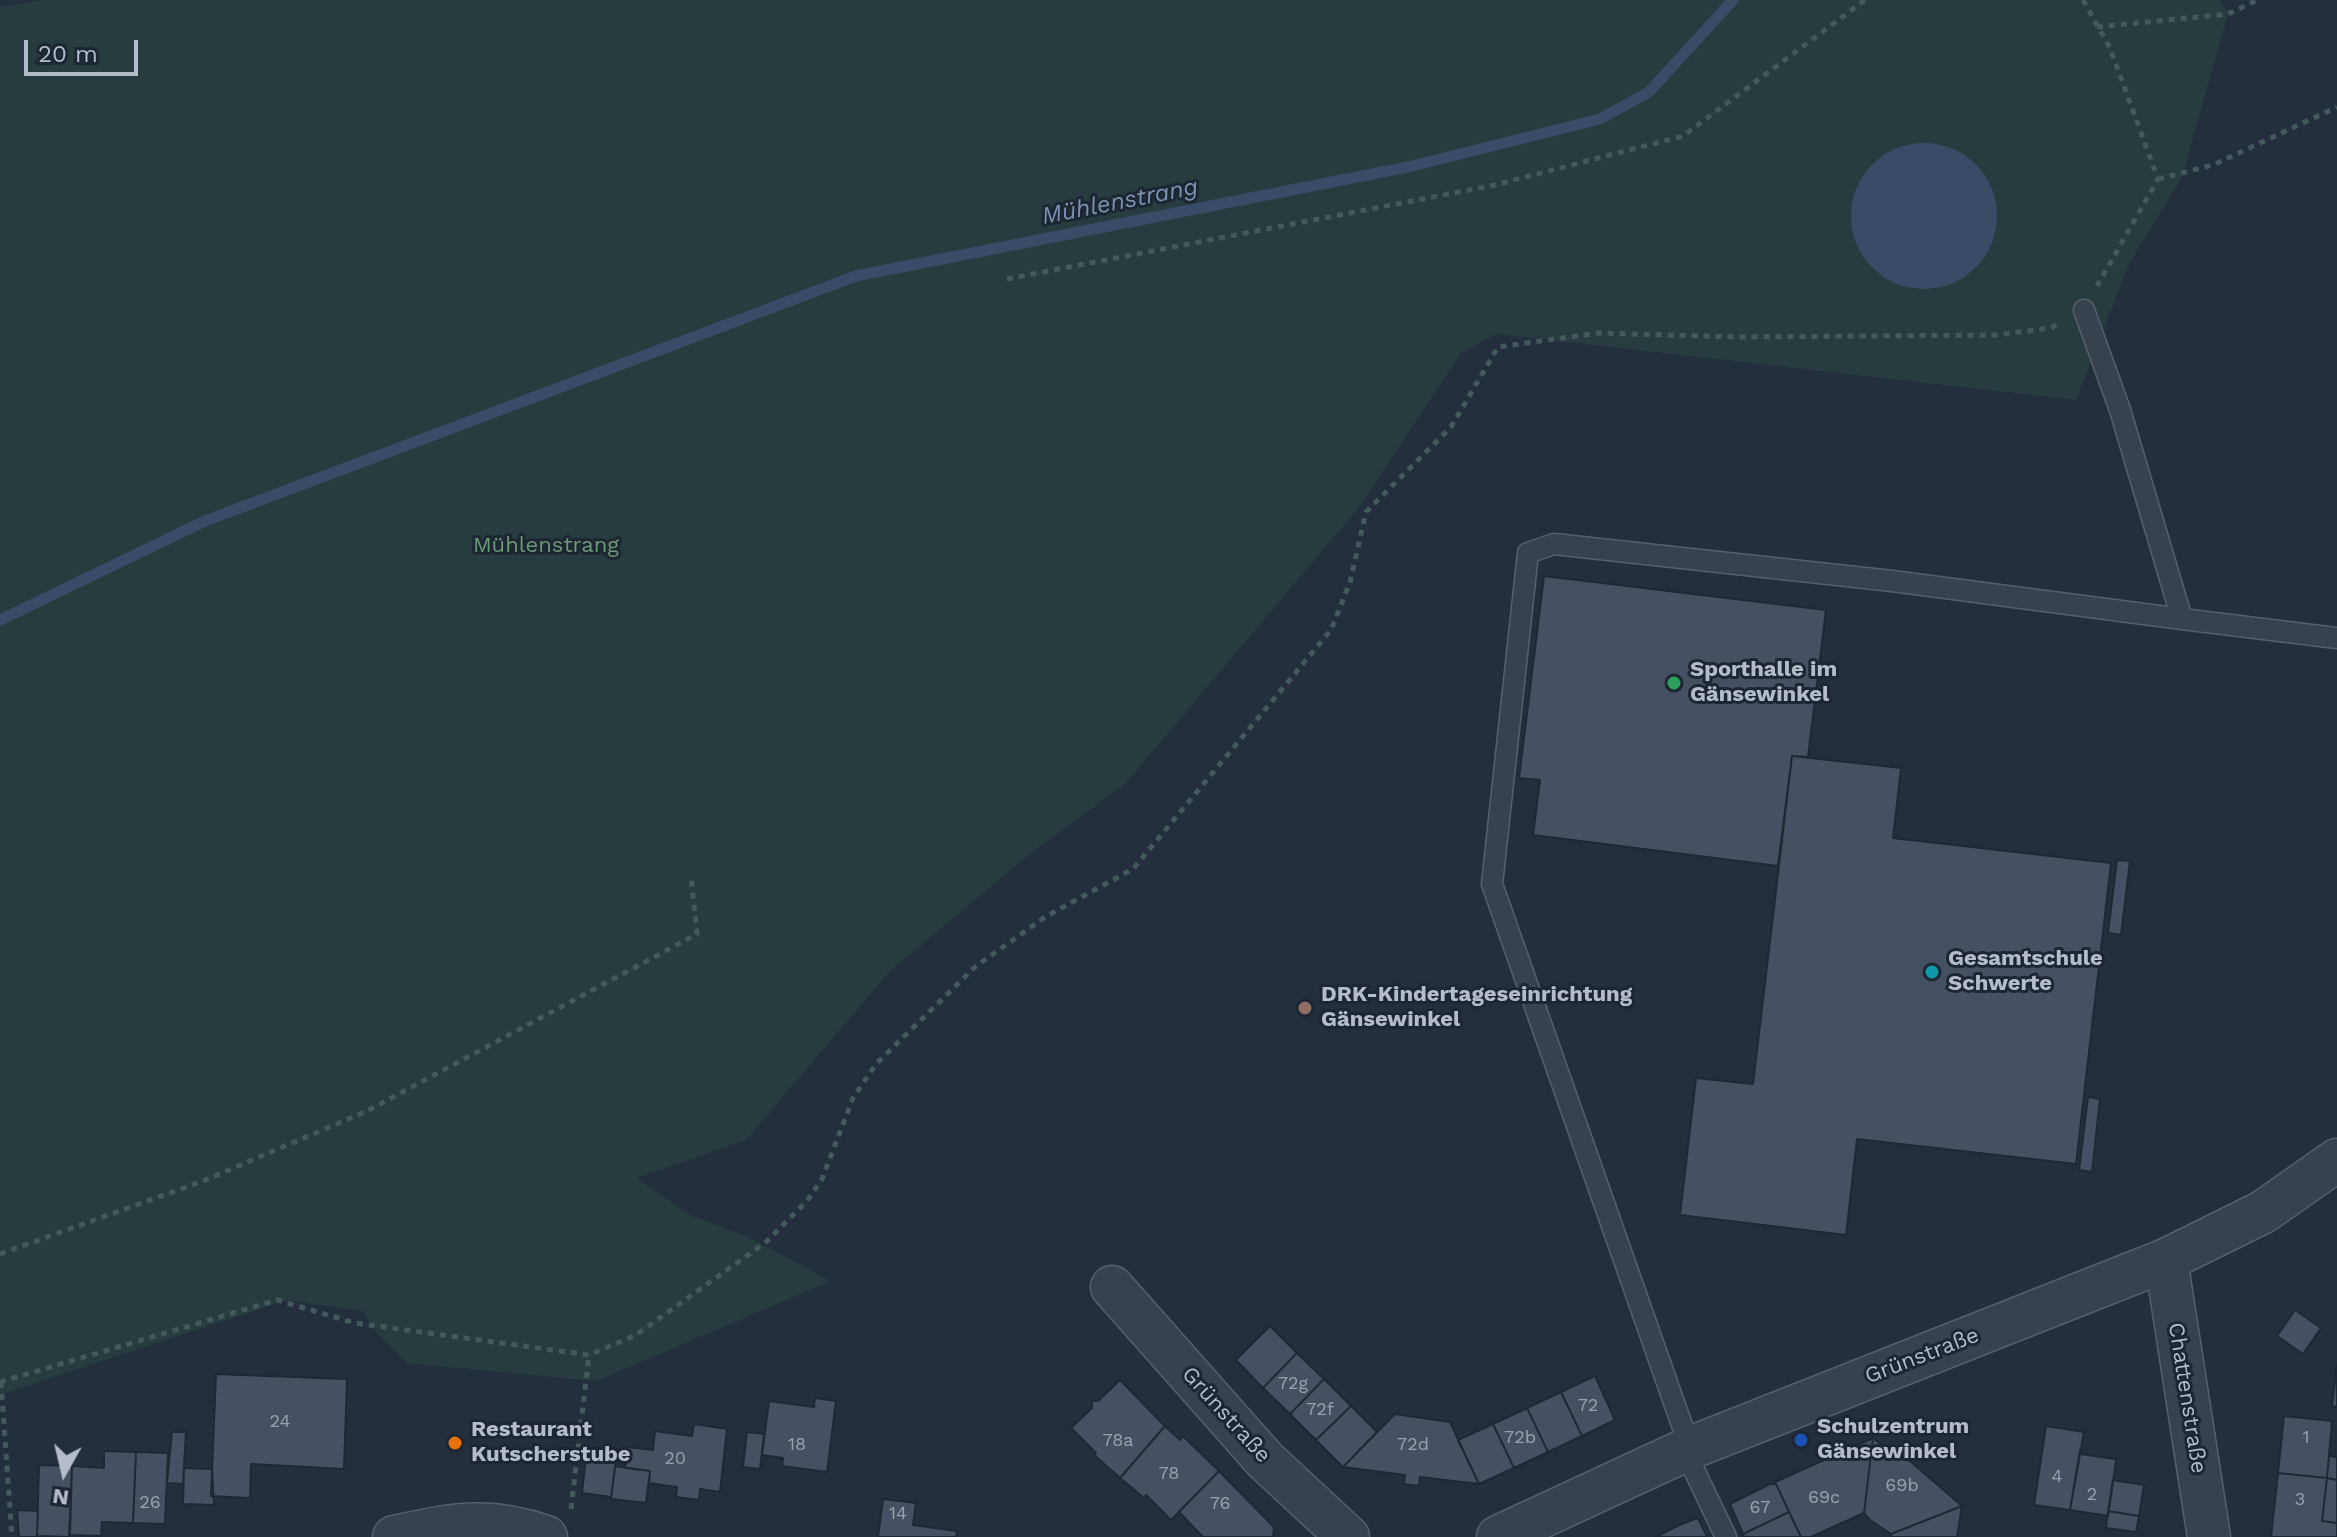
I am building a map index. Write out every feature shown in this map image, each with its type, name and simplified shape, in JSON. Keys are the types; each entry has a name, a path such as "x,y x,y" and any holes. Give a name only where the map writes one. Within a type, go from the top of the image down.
{"street":[{"name":"Grünstraße","path":"1498,1537 1688,1449 2166,1260 2263,1212 2337,1160"},
{"name":"Chattenstraße","path":"2166,1260 2209,1537"},
{"name":"Grünstraße","path":"1112,1287 1265,1460 1348,1537"},
{"path":"394,1537 467,1522 524,1529 558,1529"}],"lane":[{"path":"2084,310 2120,410 2182,619"},
{"path":"1726,1537 1688,1449 1492,884 1528,553 1554,544 1892,581 2337,638"}],"path":[{"path":"1007,279 1495,185 1683,136 1865,0"},
{"path":"2083,0 2110,48 2136,111 2158,179"},
{"path":"2097,27 2228,14 2257,0"},
{"path":"12,1537 0,1382 277,1300 355,1323 589,1355 636,1335 766,1242 807,1201 822,1179 853,1098 876,1064 975,967 1045,917 1133,869 1331,630 1350,582 1366,512 1451,427 1498,347 1598,333 1737,337 1997,335 2051,328 2084,310 2158,179 2213,165 2337,107"},
{"path":"0,1254 203,1181 367,1111 456,1060 697,934 691,877"},
{"path":"558,1529 589,1355"}],"green space":[{"name":"Mühlenstrang","path":"44,0 2220,0 2228,14 2182,177 2130,262 2076,400 1497,334 1461,353 1360,506 1125,784 1031,853 890,971 746,1140 636,1178 690,1215 748,1237 831,1281 596,1381 407,1363 377,1333 362,1311 287,1300 0,1395 0,7"}],"water":[{"path":"1924,143 1952,148 1976,164 1992,188 1997,216 1992,244 1976,268 1952,284 1924,289 1896,284 1872,268 1856,244 1851,216 1856,188 1872,164 1896,148"}],"building":[{"name":"Sporthalle im Gänsewinkel","path":"1544,576 1826,610 1808,757 1792,756 1778,866 1533,835 1540,780 1519,778"},
{"name":"Gesamtschule Schwerte","path":"1792,756 1901,768 1893,838 2111,863 2076,1164 1857,1139 1846,1235 1680,1215 1696,1078 1753,1084"},
{"path":"2117,860 2130,861 2121,935 2108,933"},
{"path":"2088,1097 2100,1099 2092,1172 2079,1170"},
{"path":"2295,1310 2321,1328 2303,1354 2277,1336"},
{"path":"1270,1326 1297,1353 1263,1388 1236,1360"},
{"path":"1297,1353 1324,1379 1290,1414 1263,1388"},
{"path":"2337,1365 2337,1407 2332,1406"},
{"path":"216,1374 347,1379 344,1469 251,1464 250,1498 211,1496"},
{"path":"1595,1376 1615,1420 1582,1436 1561,1392"},
{"path":"1324,1379 1351,1406 1316,1440 1290,1414"},
{"path":"1120,1380 1165,1426 1120,1478 1094,1455 1096,1453 1071,1428 1092,1408 1092,1401 1098,1401"},
{"path":"1561,1392 1582,1436 1548,1452 1527,1408"},
{"path":"815,1398 836,1401 827,1472 782,1466 783,1458 762,1455 769,1401 814,1407"},
{"path":"1351,1406 1377,1432 1343,1467 1316,1440"},
{"path":"1527,1408 1548,1452 1514,1468 1493,1424"},
{"path":"1395,1414 1450,1422 1479,1484 1420,1477 1419,1486 1404,1484 1405,1475 1343,1467"},
{"path":"2284,1416 2332,1421 2327,1478 2278,1473"},
{"path":"694,1424 727,1429 720,1492 700,1489 699,1500 676,1497 677,1487 649,1483 650,1471 625,1468 627,1447 653,1450 655,1431 692,1436"},
{"path":"1493,1424 1514,1468 1479,1484 1458,1440"},
{"path":"1165,1426 1180,1440 1183,1436 1219,1471 1171,1520 1146,1495 1144,1498 1120,1478"},
{"path":"2046,1426 2084,1432 2070,1510 2034,1505"},
{"path":"172,1432 186,1432 183,1484 167,1483"},
{"path":"747,1432 764,1434 760,1469 743,1467"},
{"path":"1873,1438 1898,1458 1910,1461 1962,1506 1891,1534 1870,1520 1864,1513"},
{"path":"1873,1438 1864,1513 1811,1537 1801,1537 1775,1482"},
{"path":"2080,1450 2081,1454 2115,1459 2117,1455 2108,1516 2070,1510"},
{"path":"104,1451 136,1452 133,1523 102,1522 101,1536 70,1535 72,1466 104,1468"},
{"path":"136,1452 168,1453 165,1524 133,1523"},
{"path":"2329,1456 2337,1457 2337,1480 2327,1478"},
{"path":"586,1457 616,1461 611,1497 582,1493"},
{"path":"39,1465 72,1466 69,1537 37,1536"},
{"path":"615,1466 650,1471 646,1503 611,1499"},
{"path":"184,1468 212,1469 214,1505 183,1504"},
{"path":"1219,1471 1274,1527 1273,1537 1203,1537 1179,1512"},
{"path":"2278,1473 2327,1478 2322,1521 2337,1523 2337,1537 2271,1537"},
{"path":"2327,1478 2337,1480 2337,1523 2322,1521"},
{"path":"2113,1480 2144,1485 2139,1516 2108,1511"},
{"path":"1776,1484 1789,1512 1743,1534 1730,1504"},
{"path":"883,1499 916,1503 913,1525 957,1531 956,1537 878,1537"},
{"path":"1962,1506 1957,1537 1891,1537 1891,1534"},
{"path":"17,1510 38,1511 37,1537 19,1537"},
{"path":"2108,1511 2139,1516 2136,1532 2106,1528"},
{"path":"1789,1512 1801,1537 1744,1537 1743,1534"},
{"path":"1698,1518 1707,1537 1656,1537 1679,1525"}],"waterway":[{"name":"Mühlenstrang","path":"0,620 205,521 856,276 1408,167 1600,119 1649,92 1733,0"}],"place":[{"name":"Sporthalle im Gänsewinkel","path":"1674,683"},
{"name":"Gesamtschule Schwerte","path":"1932,972"},
{"name":"DRK-Kindertageseinrichtung Gänsewinkel","path":"1305,1008"},
{"name":"Schulzentrum Gänsewinkel","path":"1801,1440"},
{"name":"Restaurant Kutscherstube","path":"455,1443"}]}
